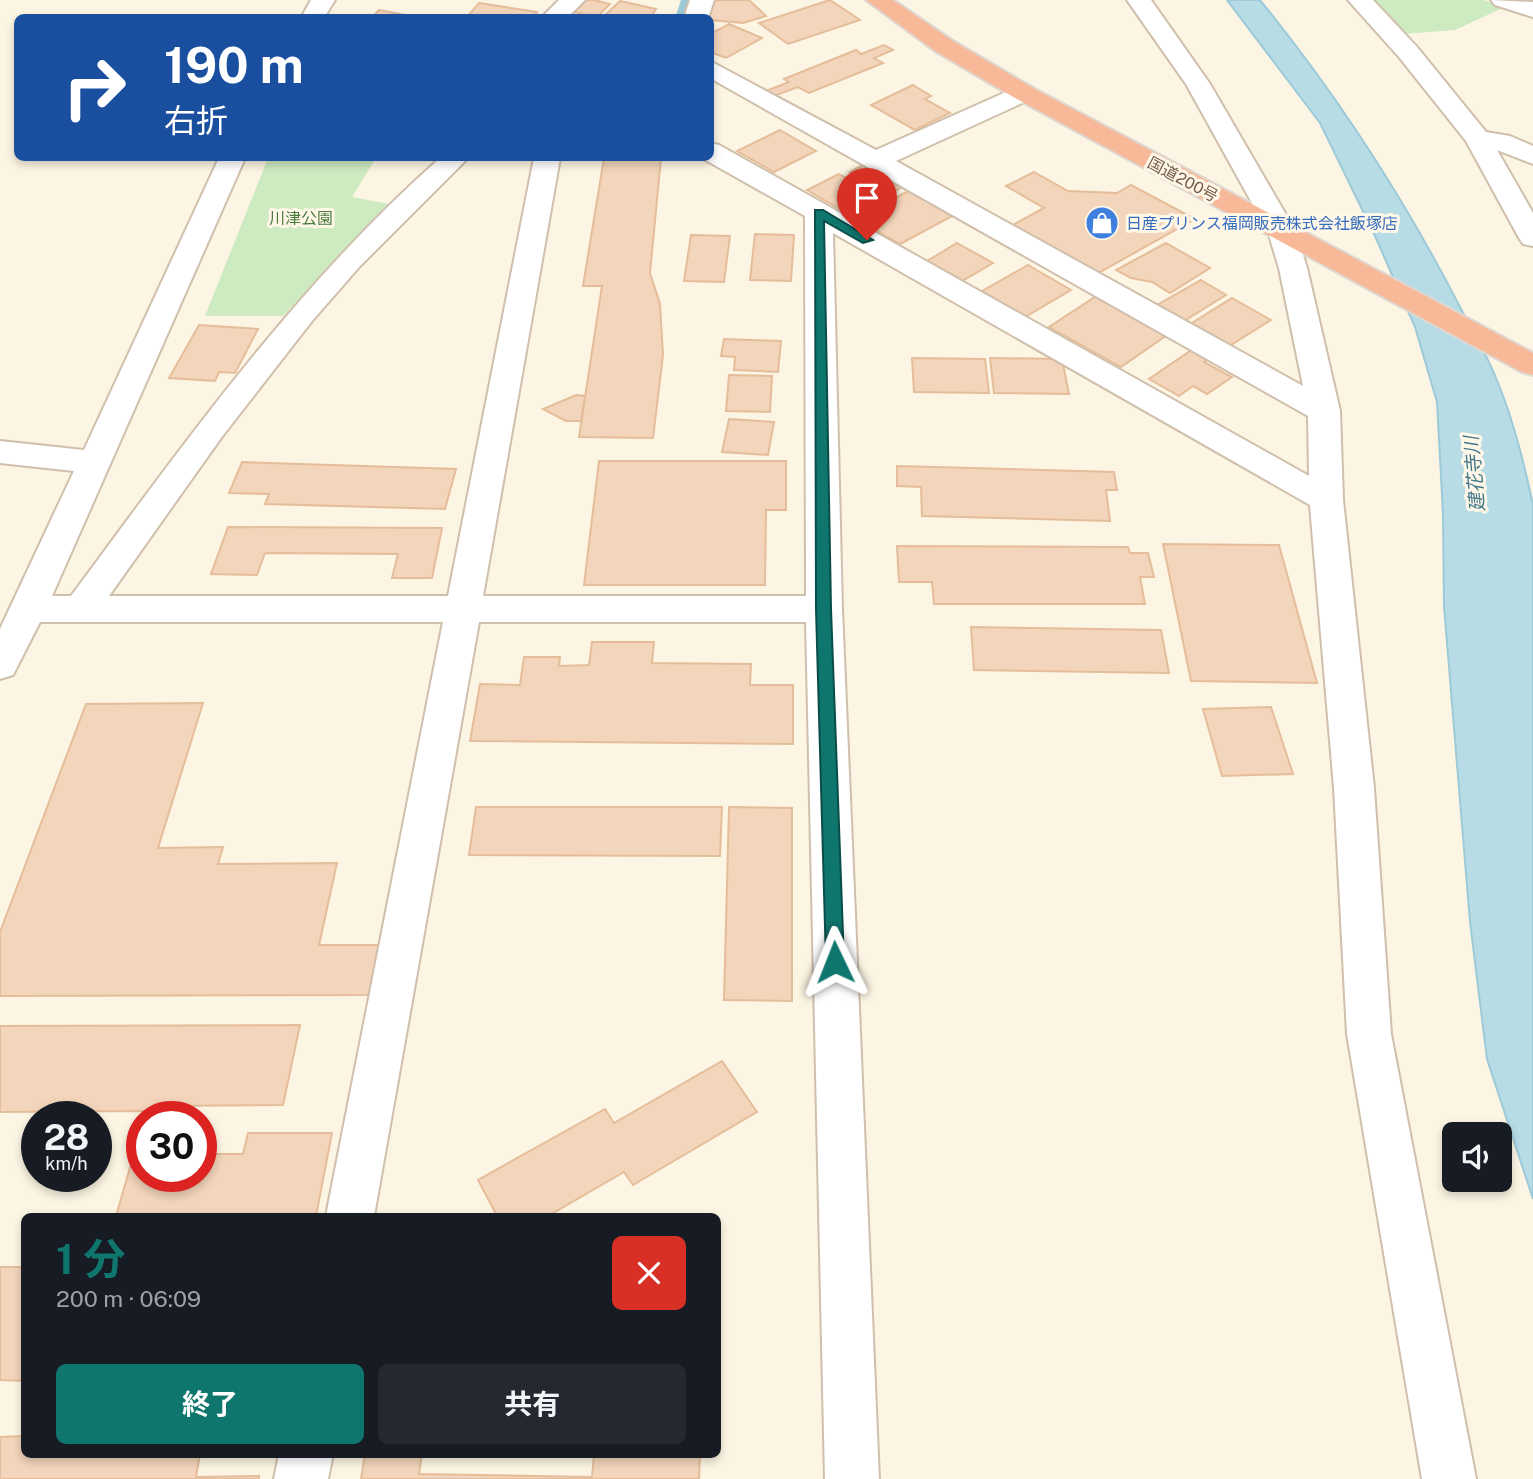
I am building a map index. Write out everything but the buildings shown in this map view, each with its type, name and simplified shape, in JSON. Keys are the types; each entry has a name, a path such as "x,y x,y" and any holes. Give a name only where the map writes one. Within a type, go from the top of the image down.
{"highway":[{"name":"国道200号","path":"878,0 944,46 1024,93 1533,365"}],"street":[{"path":"557,14 573,0"},
{"path":"1139,0 1198,83 1282,232 1293,268 1324,411 1326,500 1354,788 1369,1034 1449,1479"},
{"path":"1360,0 1408,52 1478,139 1533,238"},
{"path":"1503,0 1533,10"},
{"path":"714,70 1324,411"},
{"path":"876,160 1024,93"},
{"path":"1478,139 1501,142 1533,156"},
{"path":"714,153 1326,500"},
{"path":"0,665 28,609 231,161"},
{"path":"80,610 273,346 379,229 417,190 451,161"},
{"path":"351,1213 546,161"},
{"path":"819,213 824,609 852,1479"},
{"path":"0,452 92,463"},
{"path":"28,609 824,609"},
{"path":"301,1479 305,1458"}],"green space":[{"path":"1370,0 1483,0 1505,7 1455,30 1403,34"},
{"name":"川津公園","path":"267,161 374,161 352,197 389,204 283,316 205,316"}],"water":[{"name":"建花寺川","path":"1227,0 1260,0 1316,73 1368,148 1416,226 1492,369 1522,456 1533,505 1533,1199 1512,1135 1512,1122 1508,1122 1487,1059 1470,922 1444,606 1443,514 1437,402 1415,327 1375,236 1320,123"}],"waterway":[{"path":"680,14 685,0"}],"place":[{"name":"日産プリンス福岡販売株式会社飯塚店","path":"1102,223"}],"route":[{"path":"835,962 824,609 819,213 867,240"}]}
